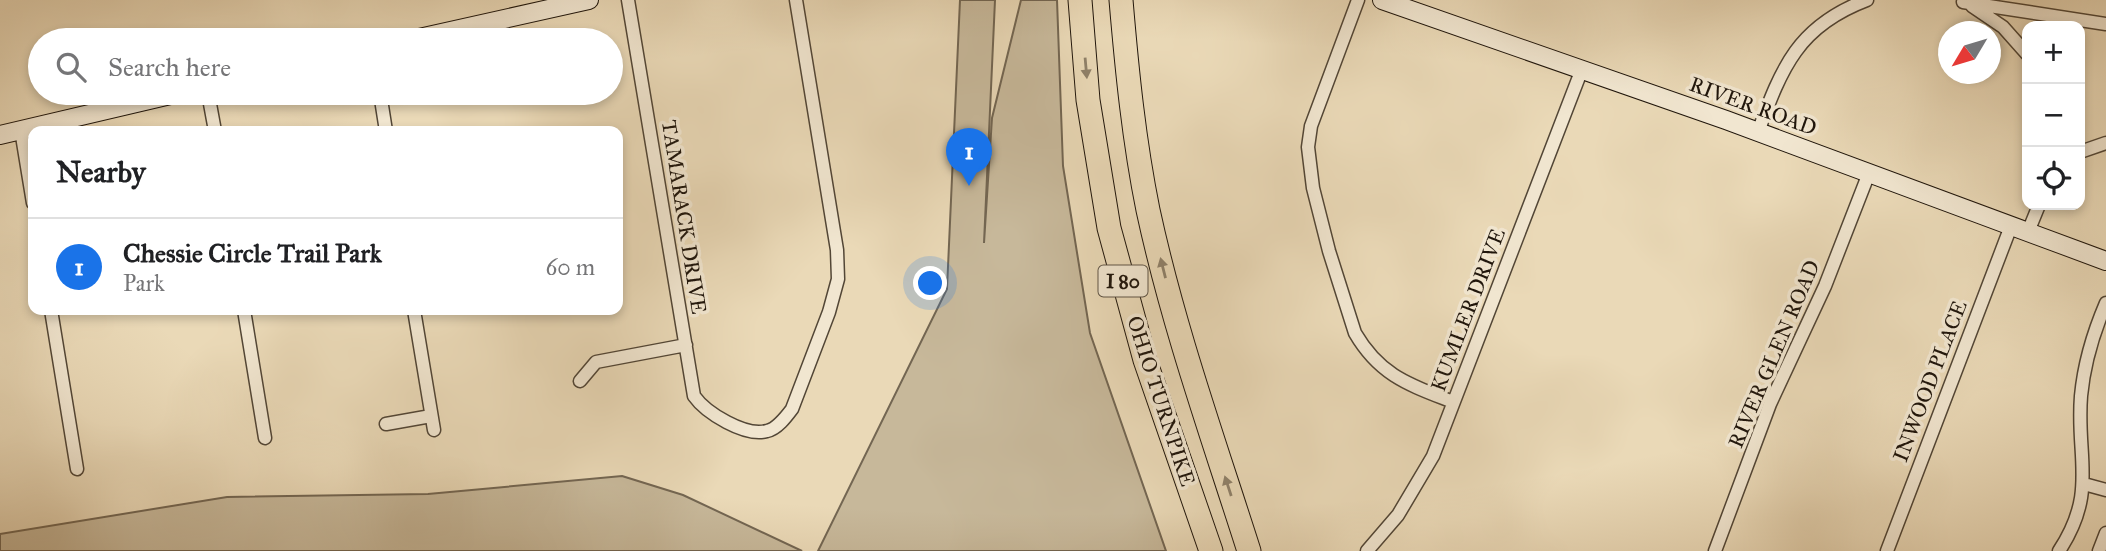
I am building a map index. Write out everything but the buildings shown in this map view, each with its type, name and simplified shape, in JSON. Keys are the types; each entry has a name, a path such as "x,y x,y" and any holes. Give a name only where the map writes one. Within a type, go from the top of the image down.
{"highway":[{"name":"OHIO TURNPIKE","path":"1080,0 1088,100 1109,228 1145,360 1211,551"},
{"name":"OHIO TURNPIKE","path":"1121,0 1128,91 1148,210 1181,343 1249,551"}],"street":[{"path":"464,28 589,0"},
{"name":"TAMARACK DRIVE","path":"628,0 694,396 702,407 713,415 749,430 767,431 783,421 792,410 829,312 838,279 838,250 796,0"},
{"path":"1358,0 1311,126 1308,164 1313,188 1329,251 1355,333 1362,345 1376,362 1397,379 1453,402"},
{"name":"RIVER ROAD","path":"1382,0 1758,132 2106,261"},
{"path":"1758,132 1782,70 1797,48 1821,24 1867,0"},
{"path":"1959,1 2106,24"},
{"path":"1959,1 2003,27 2022,48"},
{"name":"KUMLER DRIVE","path":"1367,551 1398,516 1433,456 1582,69"},
{"path":"38,126 128,105"},
{"path":"210,105 214,126"},
{"path":"382,105 385,126"},
{"path":"0,135 28,128"},
{"path":"21,130 28,173"},
{"path":"2085,150 2106,143"},
{"name":"RIVER GLEN ROAD","path":"1715,551 1770,404 1825,286 1869,173"},
{"path":"2028,232 2037,210"},
{"name":"INWOOD PLACE","path":"1887,551 2011,226"},
{"path":"2059,551 2074,523 2084,484 2081,396 2092,345 2106,303"},
{"path":"52,315 77,469"},
{"path":"245,315 265,438"},
{"path":"415,315 434,430"},
{"path":"580,381 596,362 686,345"},
{"path":"386,424 431,416"},
{"path":"2084,484 2106,490"},
{"path":"2099,551 2106,533"}],"shaded area":[{"path":"960,0 995,0 984,243 992,118 1021,0 1057,0 1063,166 1090,333 1166,551 818,551 947,289"},
{"path":"622,476 683,495 802,551 0,551 0,534 227,497 428,494"}],"place":[{"name":"Chessie Circle Trail Park","path":"969,186"}]}
